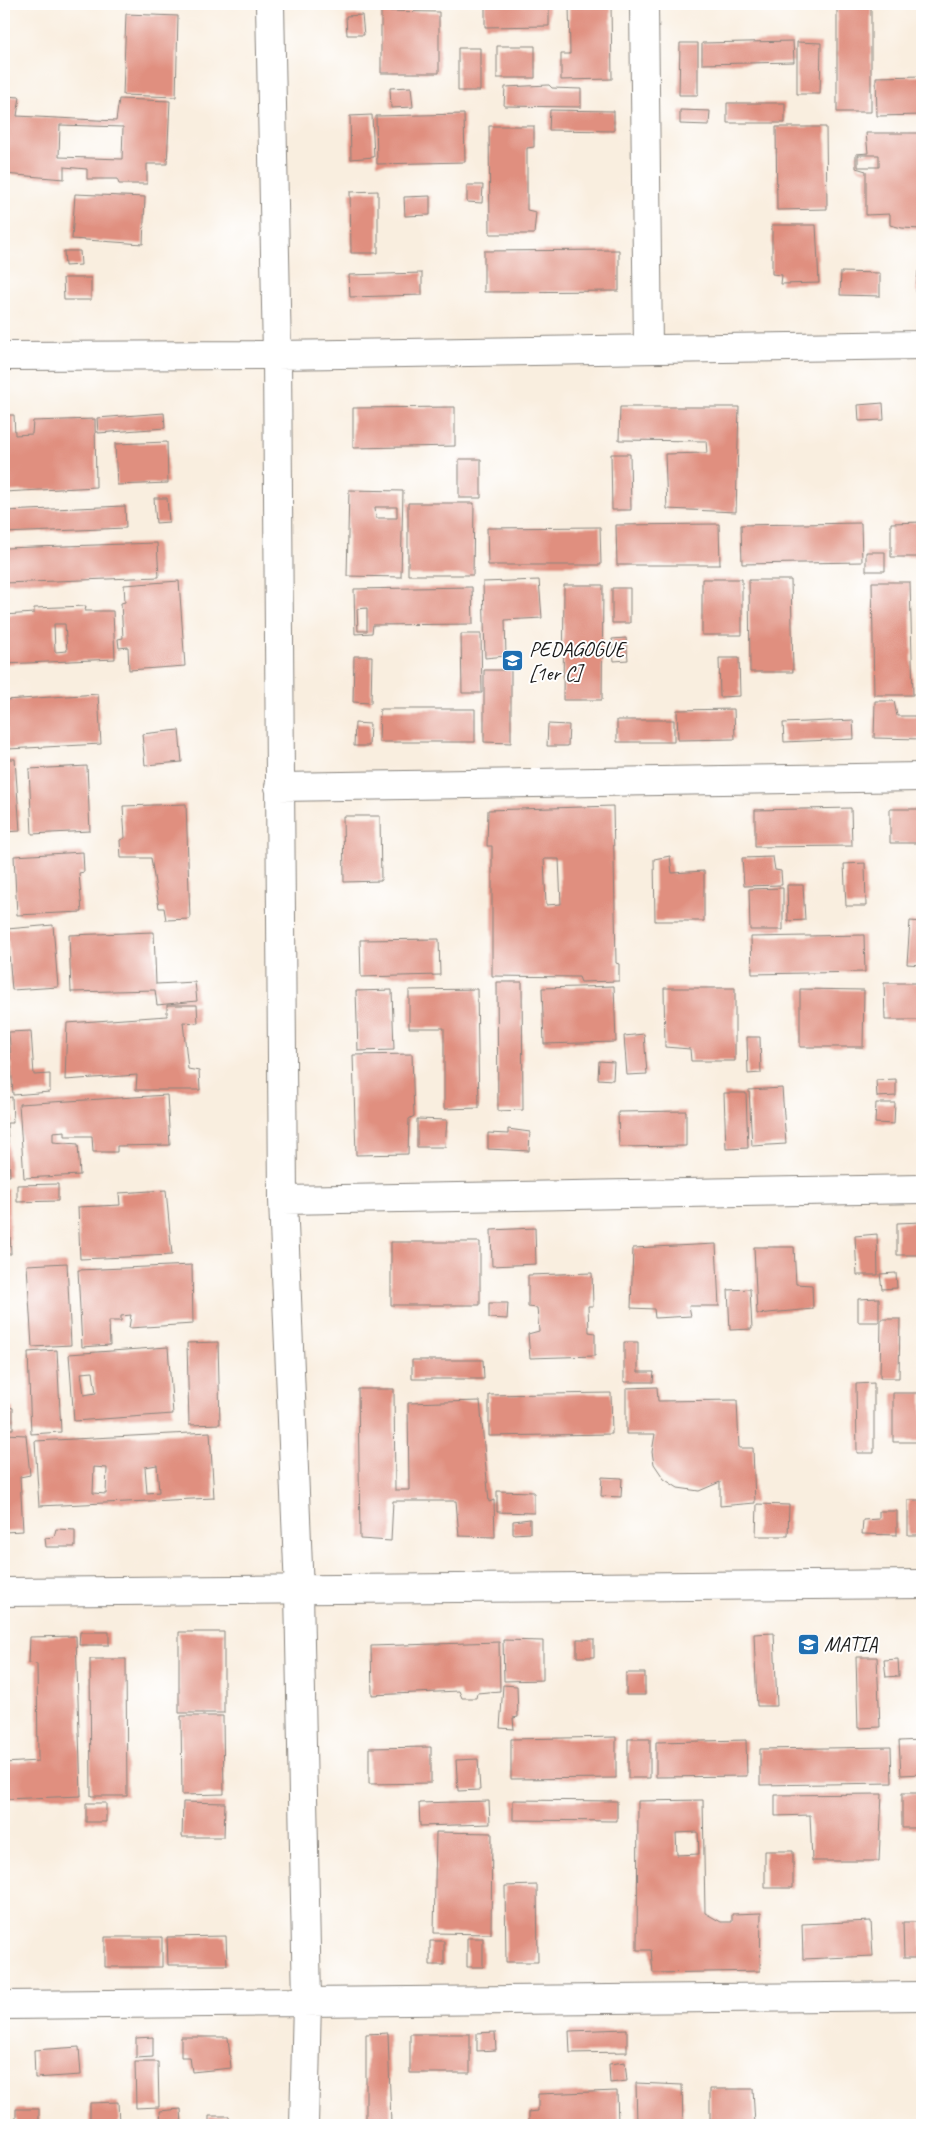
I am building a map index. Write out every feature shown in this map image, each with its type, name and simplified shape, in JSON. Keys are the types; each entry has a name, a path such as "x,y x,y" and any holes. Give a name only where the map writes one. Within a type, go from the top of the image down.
{"street":[{"path":"270,4 277,355 282,1200 299,1591 307,2002 304,2125"},
{"path":"644,4 648,348"},
{"path":"4,356 277,355 922,345"},
{"path":"280,787 922,777"},
{"path":"282,1200 922,1189"},
{"path":"4,1592 299,1591 922,1584"},
{"path":"4,2005 922,1996"}],"building":[{"path":"377,4 424,4 424,5 377,6"},
{"path":"485,4 549,4 549,26 485,27"},
{"path":"569,4 611,4 612,79 561,80 561,54 570,54"},
{"path":"837,4 871,4 871,112 837,112"},
{"path":"381,11 439,12 439,73 381,73"},
{"path":"126,14 178,16 176,97 123,95"},
{"path":"362,15 364,35 347,35 346,16"},
{"path":"793,41 794,62 702,64 702,43"},
{"path":"797,42 821,43 820,94 797,94"},
{"path":"680,43 698,43 698,95 679,95"},
{"path":"497,46 535,46 535,78 497,78"},
{"path":"458,48 480,48 480,91 458,91"},
{"path":"922,76 922,115 877,116 876,77"},
{"path":"549,85 552,88 581,89 581,107 504,106 505,87"},
{"path":"411,87 413,107 391,108 390,88"},
{"path":"4,96 20,97 17,116 116,121 119,99 170,101 167,164 147,164 147,184 119,184 117,179 87,179 87,169 64,167 64,179 4,174","holes":["60,125 123,127 122,159 59,157"]},
{"path":"727,103 785,103 785,123 727,123"},
{"path":"550,110 614,111 614,131 549,130"},
{"path":"680,110 710,111 709,125 680,124"},
{"path":"464,114 465,162 377,164 376,116"},
{"path":"372,115 374,157 351,159 350,116"},
{"path":"489,126 534,126 534,147 527,148 527,210 536,212 534,234 490,234"},
{"path":"776,127 826,127 827,209 777,210"},
{"path":"866,133 922,133 922,229 890,225 890,214 866,215 866,171 856,168 856,154 868,153","holes":["858,155 879,155 879,167 858,167"]},
{"path":"467,185 483,185 482,203 467,202"},
{"path":"378,191 378,253 351,253 350,192"},
{"path":"75,194 145,197 143,244 72,239"},
{"path":"430,196 430,215 405,216 404,197"},
{"path":"772,225 816,225 819,283 781,284 782,275 772,274"},
{"path":"619,250 619,291 484,292 484,251"},
{"path":"64,251 80,251 81,265 65,266"},
{"path":"918,271 922,271 922,292 916,292"},
{"path":"841,272 880,273 880,296 840,295"},
{"path":"422,273 422,295 350,297 349,275"},
{"path":"63,278 91,278 91,300 64,300"},
{"path":"883,403 884,420 859,421 858,405"},
{"path":"455,407 455,446 353,448 353,408"},
{"path":"620,407 739,407 736,512 667,509 665,454 707,453 706,441 619,440"},
{"path":"164,413 165,428 98,433 97,418"},
{"path":"4,415 14,415 15,435 32,434 33,421 95,419 96,487 4,492"},
{"path":"167,442 168,483 117,485 115,444"},
{"path":"611,454 630,454 631,510 612,510"},
{"path":"459,459 481,459 481,498 459,498"},
{"path":"349,490 403,491 401,577 347,576","holes":["375,507 397,507 397,518 376,518"]},
{"path":"154,498 167,498 169,522 156,523"},
{"path":"408,503 474,503 473,575 408,575"},
{"path":"125,506 126,528 4,533 4,511"},
{"path":"922,522 922,557 891,557 891,523"},
{"path":"861,523 862,562 742,564 741,525"},
{"path":"719,524 720,565 617,565 616,525"},
{"path":"600,527 601,565 488,565 487,528"},
{"path":"157,543 159,577 4,583 4,548"},
{"path":"866,552 885,552 885,571 866,571"},
{"path":"919,574 922,574 922,588 919,588"},
{"path":"702,579 742,579 742,635 702,635"},
{"path":"539,580 542,618 505,620 506,656 485,658 483,582"},
{"path":"749,580 791,580 793,672 750,672"},
{"path":"179,581 185,666 129,670 128,647 119,648 118,639 123,638 121,603 125,602 124,585"},
{"path":"872,582 910,582 913,695 874,695"},
{"path":"564,585 603,585 602,700 563,700"},
{"path":"472,587 473,624 373,625 372,633 355,634 354,589","holes":["367,608 367,631 358,631 357,609"]},
{"path":"612,588 630,588 630,623 612,623"},
{"path":"86,606 85,611 113,611 115,659 4,664 4,615 34,613 34,608","holes":["54,624 65,624 67,651 55,652"]},
{"path":"461,634 481,634 482,693 462,693"},
{"path":"626,638 628,660 614,661 612,639"},
{"path":"354,656 372,656 371,703 353,702"},
{"path":"719,658 739,658 740,696 720,697"},
{"path":"484,670 511,670 511,743 484,742"},
{"path":"98,694 101,744 8,749 5,700"},
{"path":"875,701 894,701 897,716 922,716 922,739 874,738"},
{"path":"380,709 475,709 475,742 379,742"},
{"path":"734,709 735,739 678,740 677,710"},
{"path":"617,720 674,720 674,742 617,742"},
{"path":"853,720 854,739 784,742 783,723"},
{"path":"355,723 370,724 369,746 354,746"},
{"path":"548,724 569,725 568,746 547,746"},
{"path":"179,730 182,762 145,765 142,734"},
{"path":"4,759 15,759 20,831 4,832"},
{"path":"87,766 90,831 32,834 29,769"},
{"path":"186,804 190,919 166,920 164,908 159,908 151,858 121,858 120,840 125,838 123,806"},
{"path":"613,806 616,963 619,964 619,981 581,982 579,977 492,976 492,846 487,846 488,810","holes":["544,859 559,859 561,904 546,905"]},
{"path":"851,808 852,846 755,847 755,810"},
{"path":"890,809 922,809 922,843 890,843"},
{"path":"343,816 380,816 381,881 344,882"},
{"path":"83,852 84,872 79,873 82,912 17,915 14,856"},
{"path":"670,856 672,873 704,871 704,921 655,921 654,859"},
{"path":"773,857 775,870 781,871 782,885 744,886 742,858"},
{"path":"865,863 866,906 846,906 844,864"},
{"path":"787,885 803,885 805,920 788,921"},
{"path":"783,888 783,930 750,930 749,889"},
{"path":"910,921 922,922 922,965 907,964"},
{"path":"53,925 58,987 12,990 7,929"},
{"path":"154,932 156,984 195,982 197,1001 157,1005 155,990 71,992 69,935"},
{"path":"864,935 865,972 752,974 751,937"},
{"path":"439,939 440,975 361,977 360,940"},
{"path":"497,982 522,982 523,1110 498,1111"},
{"path":"884,983 922,983 922,1020 885,1020"},
{"path":"614,986 616,1042 544,1044 542,988"},
{"path":"664,988 735,988 735,1061 691,1061 690,1049 665,1047"},
{"path":"477,989 479,1108 444,1109 444,1028 409,1028 409,990"},
{"path":"800,989 864,990 863,1047 800,1047"},
{"path":"392,990 394,1050 358,1051 356,991"},
{"path":"167,1005 197,1005 198,1023 183,1022 188,1069 199,1071 200,1090 136,1090 137,1075 65,1080 67,1023 167,1016"},
{"path":"31,1031 34,1075 50,1074 50,1092 13,1095 9,1032"},
{"path":"644,1034 647,1074 627,1075 624,1036"},
{"path":"747,1037 760,1037 761,1073 748,1074"},
{"path":"412,1054 414,1116 409,1119 408,1154 356,1155 353,1055"},
{"path":"599,1061 614,1062 613,1080 598,1079"},
{"path":"896,1079 896,1096 877,1097 876,1080"},
{"path":"782,1088 786,1144 752,1146 749,1090"},
{"path":"724,1093 746,1093 748,1148 726,1149"},
{"path":"167,1095 170,1145 117,1146 117,1152 93,1152 92,1136 65,1136 65,1131 53,1132 53,1142 78,1144 80,1175 24,1178 19,1104"},
{"path":"12,1097 13,1123 7,1123 10,1176 4,1176 4,1098"},
{"path":"876,1103 895,1103 894,1124 875,1123"},
{"path":"686,1111 686,1146 619,1147 618,1112"},
{"path":"417,1119 447,1120 445,1147 417,1147"},
{"path":"508,1129 530,1132 529,1151 488,1149 488,1133 508,1134"},
{"path":"58,1184 58,1201 17,1202 17,1185"},
{"path":"4,1189 8,1189 11,1254 4,1254"},
{"path":"166,1190 172,1255 80,1259 78,1207 120,1205 119,1193"},
{"path":"922,1222 922,1255 897,1255 897,1223"},
{"path":"535,1228 536,1264 492,1266 491,1230"},
{"path":"877,1234 878,1275 857,1275 855,1236"},
{"path":"391,1242 480,1242 480,1305 391,1305"},
{"path":"716,1244 719,1306 689,1306 691,1316 655,1318 654,1309 631,1308 633,1248"},
{"path":"754,1247 794,1247 796,1284 812,1285 813,1309 757,1314"},
{"path":"67,1263 71,1345 32,1347 27,1265"},
{"path":"192,1265 193,1324 129,1328 131,1315 121,1316 121,1321 109,1321 110,1345 82,1347 78,1270"},
{"path":"592,1273 593,1306 588,1306 589,1332 595,1333 595,1356 530,1358 528,1334 539,1331 537,1308 528,1307 528,1275"},
{"path":"896,1273 897,1288 882,1289 880,1274"},
{"path":"750,1289 752,1329 730,1330 728,1290"},
{"path":"879,1298 879,1322 858,1322 858,1299"},
{"path":"489,1303 508,1303 507,1319 489,1318"},
{"path":"881,1319 900,1319 899,1378 880,1378"},
{"path":"218,1342 220,1424 189,1425 187,1343"},
{"path":"624,1342 638,1342 638,1372 654,1372 653,1382 624,1382"},
{"path":"168,1347 173,1414 74,1421 69,1354","holes":["93,1372 96,1393 84,1395 81,1373"]},
{"path":"57,1350 61,1432 31,1434 28,1352"},
{"path":"412,1360 483,1360 484,1379 412,1379"},
{"path":"4,1375 9,1407 13,1408 13,1429 4,1429"},
{"path":"874,1383 874,1453 857,1453 856,1384"},
{"path":"657,1387 658,1401 737,1400 739,1448 753,1448 755,1503 720,1506 720,1482 699,1491 678,1488 664,1479 654,1464 652,1452 655,1434 626,1434 626,1388"},
{"path":"358,1389 394,1389 395,1490 409,1490 408,1403 480,1401 489,1502 494,1500 495,1537 459,1536 456,1501 393,1501 391,1541 360,1539"},
{"path":"611,1393 612,1434 489,1436 489,1395"},
{"path":"893,1393 922,1393 922,1442 893,1442"},
{"path":"210,1432 214,1498 39,1506 35,1441","holes":["157,1465 159,1492 147,1493 145,1467","94,1467 107,1468 106,1494 93,1493"]},
{"path":"4,1434 26,1435 30,1475 20,1477 23,1531 4,1532"},
{"path":"602,1477 622,1478 621,1497 601,1496"},
{"path":"497,1491 534,1492 534,1513 497,1512"},
{"path":"908,1500 922,1500 922,1535 908,1535"},
{"path":"757,1504 789,1505 788,1536 756,1536"},
{"path":"879,1511 897,1511 897,1535 862,1534 863,1520 879,1519"},
{"path":"530,1519 530,1533 513,1534 513,1521"},
{"path":"56,1529 75,1530 75,1547 46,1547 45,1538 54,1537"},
{"path":"919,1631 922,1631 922,1654 921,1654"},
{"path":"80,1632 109,1632 109,1645 79,1645"},
{"path":"179,1632 224,1632 224,1713 179,1713"},
{"path":"774,1633 777,1706 757,1706 754,1634"},
{"path":"76,1636 81,1796 4,1799 4,1763 38,1761 37,1664 29,1663 30,1637"},
{"path":"577,1639 594,1639 594,1657 577,1657"},
{"path":"503,1640 543,1641 543,1680 504,1681"},
{"path":"499,1642 500,1691 477,1693 476,1698 462,1698 459,1691 372,1695 371,1646"},
{"path":"856,1657 877,1657 880,1727 858,1728"},
{"path":"90,1659 126,1659 127,1796 91,1796"},
{"path":"898,1659 899,1676 886,1677 884,1660"},
{"path":"626,1673 645,1673 645,1695 626,1695"},
{"path":"503,1685 517,1686 518,1717 513,1718 514,1729 500,1728"},
{"path":"181,1716 223,1716 224,1794 182,1795"},
{"path":"616,1737 616,1778 511,1779 511,1739"},
{"path":"628,1739 650,1739 650,1778 628,1778"},
{"path":"746,1740 747,1776 656,1777 656,1742"},
{"path":"922,1740 922,1774 901,1775 899,1741"},
{"path":"431,1747 431,1783 369,1784 369,1748"},
{"path":"891,1747 892,1783 760,1785 760,1749"},
{"path":"478,1759 480,1790 458,1791 456,1760"},
{"path":"902,1793 922,1793 922,1828 902,1828"},
{"path":"882,1794 879,1861 812,1861 810,1815 775,1816 775,1795"},
{"path":"513,1800 617,1801 617,1821 513,1820"},
{"path":"703,1800 705,1913 721,1922 732,1922 732,1914 761,1913 760,1971 653,1973 651,1950 637,1950 638,1801","holes":["698,1832 699,1854 677,1855 676,1833"]},
{"path":"489,1801 490,1824 420,1826 419,1803"},
{"path":"183,1802 225,1803 224,1837 182,1837"},
{"path":"86,1803 106,1803 106,1822 86,1822"},
{"path":"436,1832 492,1833 491,1934 434,1933"},
{"path":"765,1851 793,1851 793,1888 765,1888"},
{"path":"537,1885 538,1962 506,1962 505,1886"},
{"path":"871,1921 873,1956 803,1959 802,1924"},
{"path":"903,1922 921,1922 922,1958 904,1958"},
{"path":"226,1936 227,1965 168,1965 167,1937"},
{"path":"105,1937 162,1937 162,1967 105,1967"},
{"path":"467,1938 483,1938 483,1967 467,1967"},
{"path":"430,1941 444,1941 444,1965 430,1965"},
{"path":"627,2029 627,2052 570,2053 569,2031"},
{"path":"495,2032 496,2050 477,2051 477,2033"},
{"path":"388,2033 391,2125 366,2125 366,2034"},
{"path":"410,2034 470,2034 470,2073 410,2073"},
{"path":"153,2037 153,2057 136,2058 136,2038"},
{"path":"181,2037 228,2037 231,2068 192,2072 190,2057 181,2057"},
{"path":"79,2047 81,2075 35,2078 34,2050"},
{"path":"135,2062 158,2062 159,2107 136,2108"},
{"path":"625,2062 627,2081 610,2083 609,2064"},
{"path":"636,2083 682,2085 683,2125 637,2125"},
{"path":"710,2089 753,2089 755,2125 710,2125"},
{"path":"617,2091 618,2125 529,2125 529,2112 538,2111 538,2094"},
{"path":"118,2102 119,2125 90,2125 90,2103"},
{"path":"16,2109 39,2109 39,2125 16,2125"},
{"path":"181,2109 182,2125 161,2125 160,2111"},
{"path":"209,2116 229,2116 229,2125 209,2125"},
{"path":"521,2122 521,2125 500,2125 500,2123"}],"place":[{"name":"PEDAGOGUE [1er C]","path":"513,661"},
{"name":"MATIA","path":"808,1644"}]}
